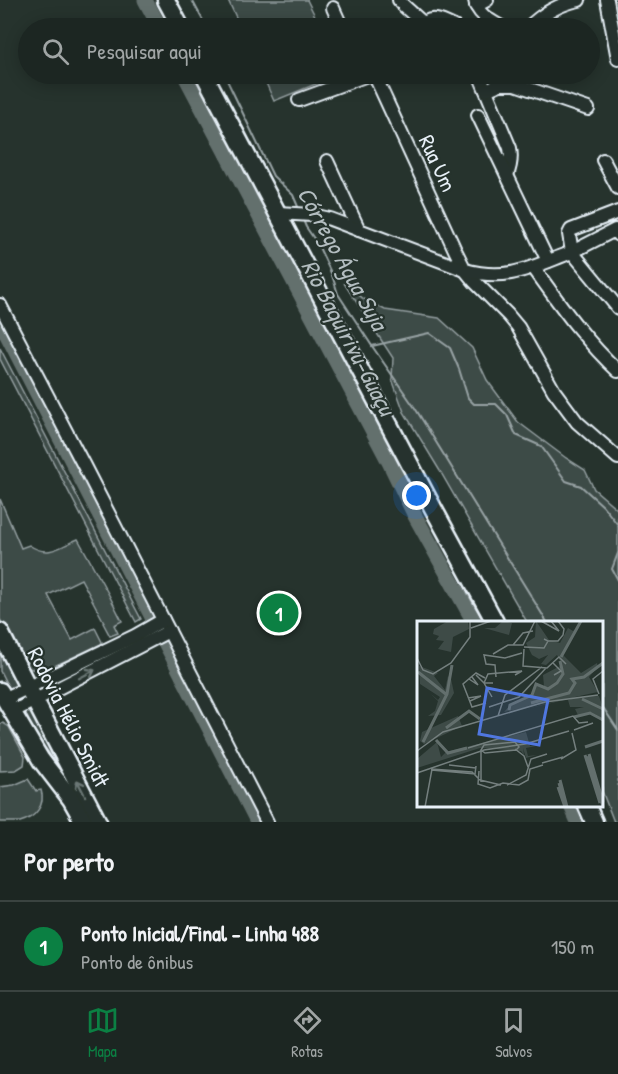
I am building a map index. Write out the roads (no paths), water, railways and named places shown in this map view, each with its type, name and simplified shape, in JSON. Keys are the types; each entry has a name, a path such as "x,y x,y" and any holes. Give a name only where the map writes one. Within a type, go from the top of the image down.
{"main road":[{"path":"166,0 176,18"},
{"path":"210,84 286,213 427,498 494,621"},
{"name":"Rodovia Hélio Smidt","path":"0,632 98,822"},
{"name":"Rodovia Hélio Smidt","path":"5,701 41,760 71,799 84,822"},
{"path":"587,807 594,822"}],"street":[{"path":"399,0 415,18"},
{"path":"539,18 545,13 579,0"},
{"path":"607,0 618,59"},
{"path":"479,2 479,12 487,18"},
{"path":"333,8 338,18"},
{"path":"299,100 341,84"},
{"name":"Rua Um","path":"373,84 465,270"},
{"path":"483,84 510,148 512,156 507,175"},
{"path":"486,90 500,84"},
{"path":"528,84 588,109"},
{"path":"478,115 548,261"},
{"path":"603,160 618,188"},
{"path":"327,161 359,230"},
{"path":"618,212 571,230 569,234 572,252 618,308"},
{"path":"286,213 330,219 465,270 488,275 524,271 572,252 615,230 618,235"},
{"path":"533,267 590,343 618,371"},
{"path":"465,270 518,327 554,391 577,422 618,458"},
{"path":"0,305 162,627 267,822"},
{"path":"5,701 31,695 162,627"}],"waterway":[{"name":"Rio Baquirivu-Guaçu","path":"145,0 155,18"},
{"name":"Córrego Água Suja","path":"192,0 202,18"},
{"name":"Rio Baquirivu-Guaçu","path":"189,84 389,462 415,516 473,621"},
{"name":"Córrego Água Suja","path":"229,84 273,176 293,195 299,209"},
{"name":"Córrego Água Suja","path":"303,220 317,243 338,294 372,346 429,333 450,348 468,398 474,404 496,404 507,415 516,435 541,446 566,481 581,486 603,506 618,525"},
{"path":"0,328 254,822"},
{"path":"372,346 415,408 546,621"},
{"name":"Córrego Água Suja","path":"618,553 612,569 618,580"},
{"path":"603,708 618,730"},
{"name":"Rio Baquirivu-Guaçu","path":"571,807 578,822"}],"place":[{"name":"Ponto Inicial/Final - Linha 488","path":"279,613"}]}
